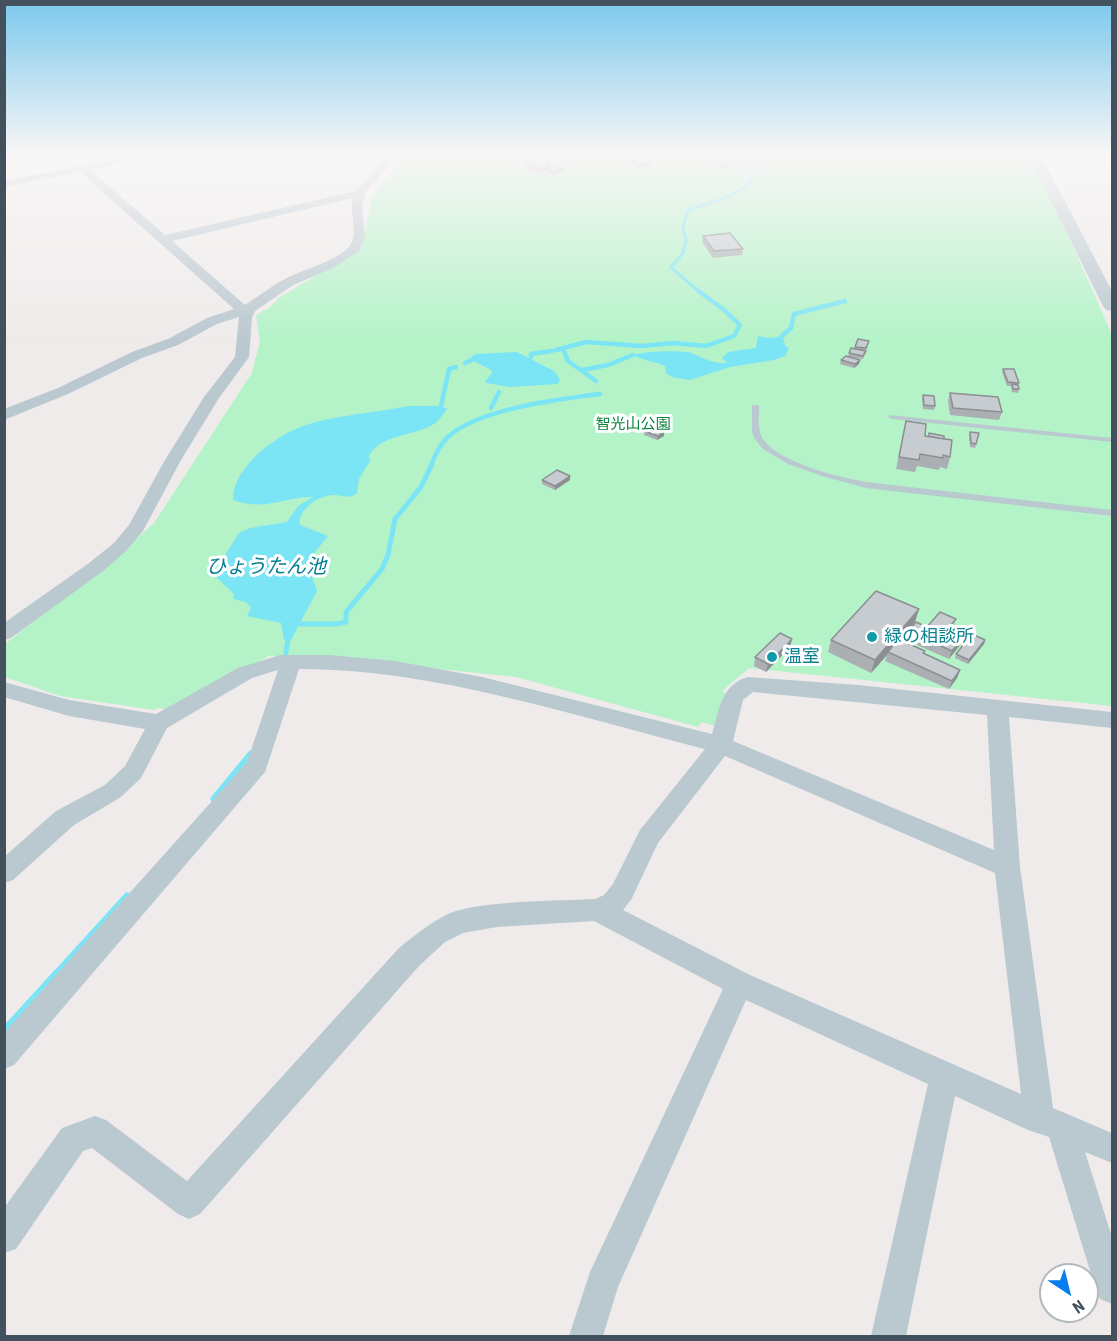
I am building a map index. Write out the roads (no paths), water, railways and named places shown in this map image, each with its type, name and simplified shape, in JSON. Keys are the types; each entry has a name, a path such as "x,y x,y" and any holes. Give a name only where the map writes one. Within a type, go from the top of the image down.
{"street":[{"path":"140,219 247,310"},
{"path":"164,239 251,219"},
{"path":"4,415 63,391 137,355 173,342 212,321 247,310 288,282 328,265 355,248 360,238 358,219"},
{"path":"1068,219 1113,306"},
{"path":"4,633 96,567 120,547 137,526 201,415 242,357 247,310"},
{"path":"4,1055 257,766 286,662"},
{"path":"4,873 65,818 113,791 133,772 159,723 245,673 286,662 329,662 395,668 482,685 721,745 1007,867"},
{"path":"4,1237 73,1139 95,1131 189,1203 410,957 436,934 458,922 496,916 597,910 614,903 622,892 649,837 721,745 733,697 748,684 858,693 1113,720"},
{"path":"4,689 69,708 159,723"},
{"path":"998,709 1007,867 1050,1123 1113,1287"},
{"path":"597,910 740,984 944,1077 1113,1148"},
{"path":"586,1336 602,1284 740,984"},
{"path":"888,1336 944,1077"}],"lane":[{"path":"755,407 756,429 764,446 799,466 844,481 1113,513"},
{"path":"891,417 1113,440"}],"water":[{"path":"758,336 770,338 783,336 785,346 789,348 785,356 730,367 690,380 672,377 666,373 665,366 633,355 653,352 686,352 712,362 727,363 722,358 728,352 756,348"},
{"path":"517,352 554,371 560,379 558,384 510,387 486,383 485,381 492,373 491,370 472,360 472,356 476,354"},
{"name":"ひょうたん池","path":"408,406 441,406 447,409 434,424 391,439 375,448 369,455 370,461 359,479 357,493 348,497 334,495 322,497 305,508 300,525 328,536 307,562 317,591 291,640 284,640 281,623 247,616 251,608 246,602 233,599 234,594 216,577 218,566 239,533 250,528 287,522 298,506 313,497 265,504 233,500 240,476 247,465 268,445 303,426"}],"waterway":[{"path":"685,219 683,227 686,240"},
{"path":"686,241 683,253 671,267 699,292"},
{"path":"556,350 586,342 642,346 675,343 706,346 734,336 740,325 697,290"},
{"path":"782,336 791,328 794,314 845,301"},
{"path":"563,349 568,361 596,381"},
{"path":"531,357 531,354 552,351"},
{"path":"582,370 608,365 633,355"},
{"path":"465,363 472,360"},
{"path":"441,406 449,369 456,367"},
{"path":"491,408 499,392"},
{"path":"431,465 440,446 448,437 461,427 479,419 520,407 600,394"},
{"path":"336,624 346,622 346,612 382,569 388,555 395,519 421,487 432,464"},
{"path":"300,624 334,624"},
{"path":"284,663 288,640"},
{"path":"214,799 251,754"},
{"path":"56,974 127,896"},
{"path":"4,1032 58,973"}],"place":[{"name":"緑の相談所","path":"872,637"},
{"name":"温室","path":"772,657"}],"park label":[{"name":"智光山公園","path":"633,425"}]}
